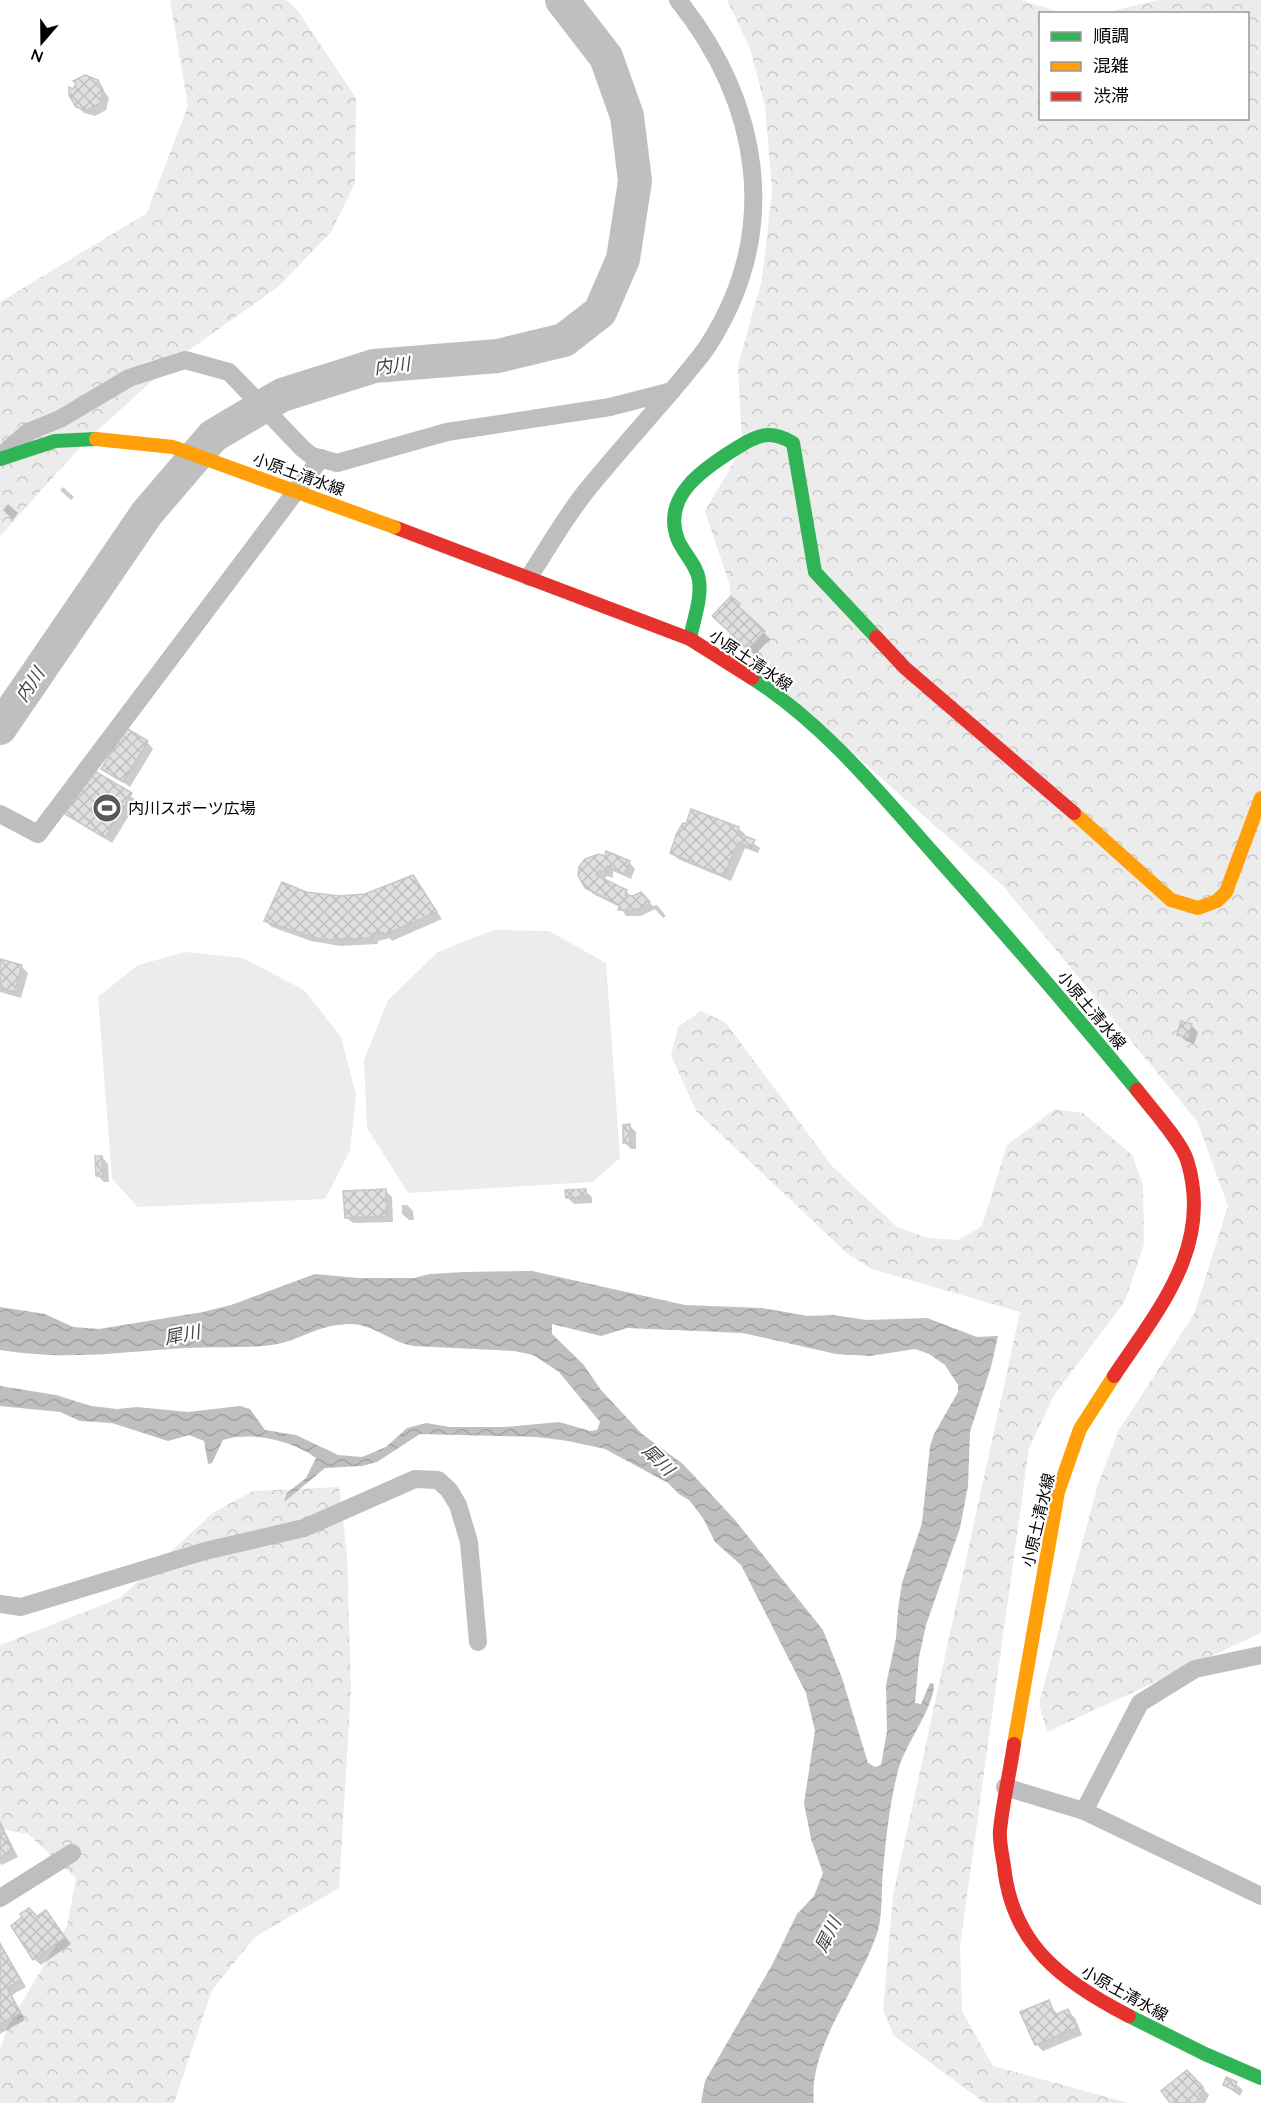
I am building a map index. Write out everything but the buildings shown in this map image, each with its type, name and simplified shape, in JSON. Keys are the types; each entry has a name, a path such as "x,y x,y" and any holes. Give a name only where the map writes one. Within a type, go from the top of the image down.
{"main road":[{"path":"690,639 699,579 676,537 673,518 682,490 713,463 752,439 770,430 778,432 793,443 815,572 905,668 1087,824 1171,900 1198,908 1217,900 1226,892 1261,798"},
{"name":"小原土清水線","path":"0,458 55,441 96,439 173,447 394,526 690,639 758,682 824,734 884,797 1061,996 1158,1116 1187,1159 1193,1196 1193,1235 1178,1279 1080,1429 1058,1492 1005,1787 1000,1832 1007,1896 1027,1936 1058,1973 1090,1996 1205,2054 1261,2078"}],"street":[{"path":"530,577 585,492 710,343 726,314 747,258 754,205 753,166 747,135 733,90 700,28 678,0"},
{"path":"0,458 28,432 60,419 129,378 185,360 229,372 303,449 312,456 337,462 447,432 610,407 672,391"},
{"path":"0,814 38,834 321,458"},
{"path":"0,1604 21,1607 206,1551 304,1528 415,1479 438,1480 449,1490 458,1505 469,1542 478,1642"},
{"path":"1084,1811 1140,1703 1195,1669 1261,1655"},
{"path":"1005,1787 1084,1811 1261,1896"},
{"path":"0,1898 72,1853"}],"green space":[{"path":"170,0 286,0 298,11 356,98 355,183 331,232 278,287 175,360 84,443 0,536 0,302 147,213 188,106"},
{"path":"727,0 1021,0 1060,12 1039,12 1039,120 1249,120 1249,12 1109,12 1158,0 1261,0 1261,1633 1047,1732 1039,1704 1098,1484 1119,1430 1194,1314 1228,1206 1197,1121 1004,887 729,643 730,586 705,511 742,448 738,365 762,280 772,191 765,106 750,48"},
{"path":"493,930 549,931 606,963 620,1158 592,1182 408,1193 367,1128 364,1060 388,1000 438,952"},
{"path":"185,952 243,958 304,990 341,1037 356,1095 350,1151 325,1199 138,1207 112,1179 98,997 138,965"},
{"path":"701,1011 726,1023 832,1166 897,1227 928,1238 958,1240 982,1226 1007,1145 1055,1109 1083,1113 1132,1155 1143,1185 1144,1244 1125,1301 1054,1395 1029,1448 960,1946 962,2011 993,2066 1129,2103 985,2103 894,2036 883,2010 893,1895 1020,1312 872,1269 848,1254 696,1111 671,1055 678,1027"},
{"path":"339,1487 347,1554 351,1690 339,1888 255,1937 212,1990 174,2103 0,2103 0,2050 8,2026 67,1926 76,1878 28,1834 0,1829 0,1645 120,1598 214,1512 253,1491"}],"water":[{"name":"犀川","path":"532,1271 685,1305 762,1308 808,1316 833,1315 867,1320 927,1318 977,1337 998,1336 991,1367 970,1432 968,1486 960,1528 926,1625 919,1657 915,1703 921,1704 930,1683 934,1684 933,1693 899,1767 887,1832 878,1930 827,2038 814,2082 814,2103 701,2103 705,2081 772,1965 797,1914 814,1896 823,1873 811,1839 804,1803 815,1731 806,1693 741,1565 715,1542 703,1518 689,1500 668,1483 605,1449 537,1437 420,1434 377,1462 362,1466 325,1468 284,1502 287,1493 306,1478 316,1458 296,1446 258,1437 234,1437 223,1440 212,1463 208,1464 204,1441 189,1435 168,1441 112,1423 80,1421 60,1412 0,1406 0,1386 56,1395 91,1406 117,1409 137,1407 188,1412 240,1406 250,1409 265,1430 296,1435 338,1455 362,1457 386,1447 407,1428 426,1423 450,1427 505,1427 559,1422 590,1431 597,1430 600,1422 559,1372 533,1355 514,1351 413,1346 358,1325 328,1327 282,1343 261,1346 197,1347 71,1355 0,1350 0,1307 45,1314 73,1327 99,1329 203,1312 231,1305 315,1274 358,1278 414,1278 430,1274","holes":["552,1324 601,1336 627,1328 743,1333 836,1354 870,1356 915,1349 929,1354 945,1365 958,1385 958,1392 934,1434 930,1446 922,1523 902,1583 896,1638 886,1685 887,1731 881,1765 875,1767 868,1763 842,1678 823,1630 735,1520 683,1464 642,1434 601,1390 583,1364 552,1334"]}],"waterway":[{"name":"内川","path":"0,728 147,513 213,436 282,395 374,366 498,356 564,340 600,312 623,259 635,181 627,116 606,57 562,0"}],"traffic: fast":[{"path":"690,639 700,587 696,569 678,540 674,525 675,510 680,498 698,475 750,440 770,435 793,443 815,572 876,637"},
{"path":"0,459 55,441 96,439"},
{"path":"752,678 803,716 850,760 1012,942 1137,1090"},
{"path":"1129,2016 1205,2054 1261,2078"}],"traffic: slow":[{"path":"96,439 173,447 394,527"},
{"path":"1074,813 1171,900 1198,908 1217,901 1226,892 1261,798"},
{"path":"1014,1744 1058,1492 1080,1429 1114,1376"}],"traffic: jam":[{"path":"394,527 690,639 752,678"},
{"path":"876,637 905,668 1074,813"},
{"path":"1114,1376 1164,1301 1177,1276 1187,1249 1193,1221 1193,1191 1184,1152 1137,1090"},
{"path":"1014,1744 1000,1834 1009,1894 1018,1918 1030,1939 1045,1958 1063,1974 1083,1989 1129,2016"}],"place":[{"name":"内川スポーツ広場","path":"107,808"}]}
